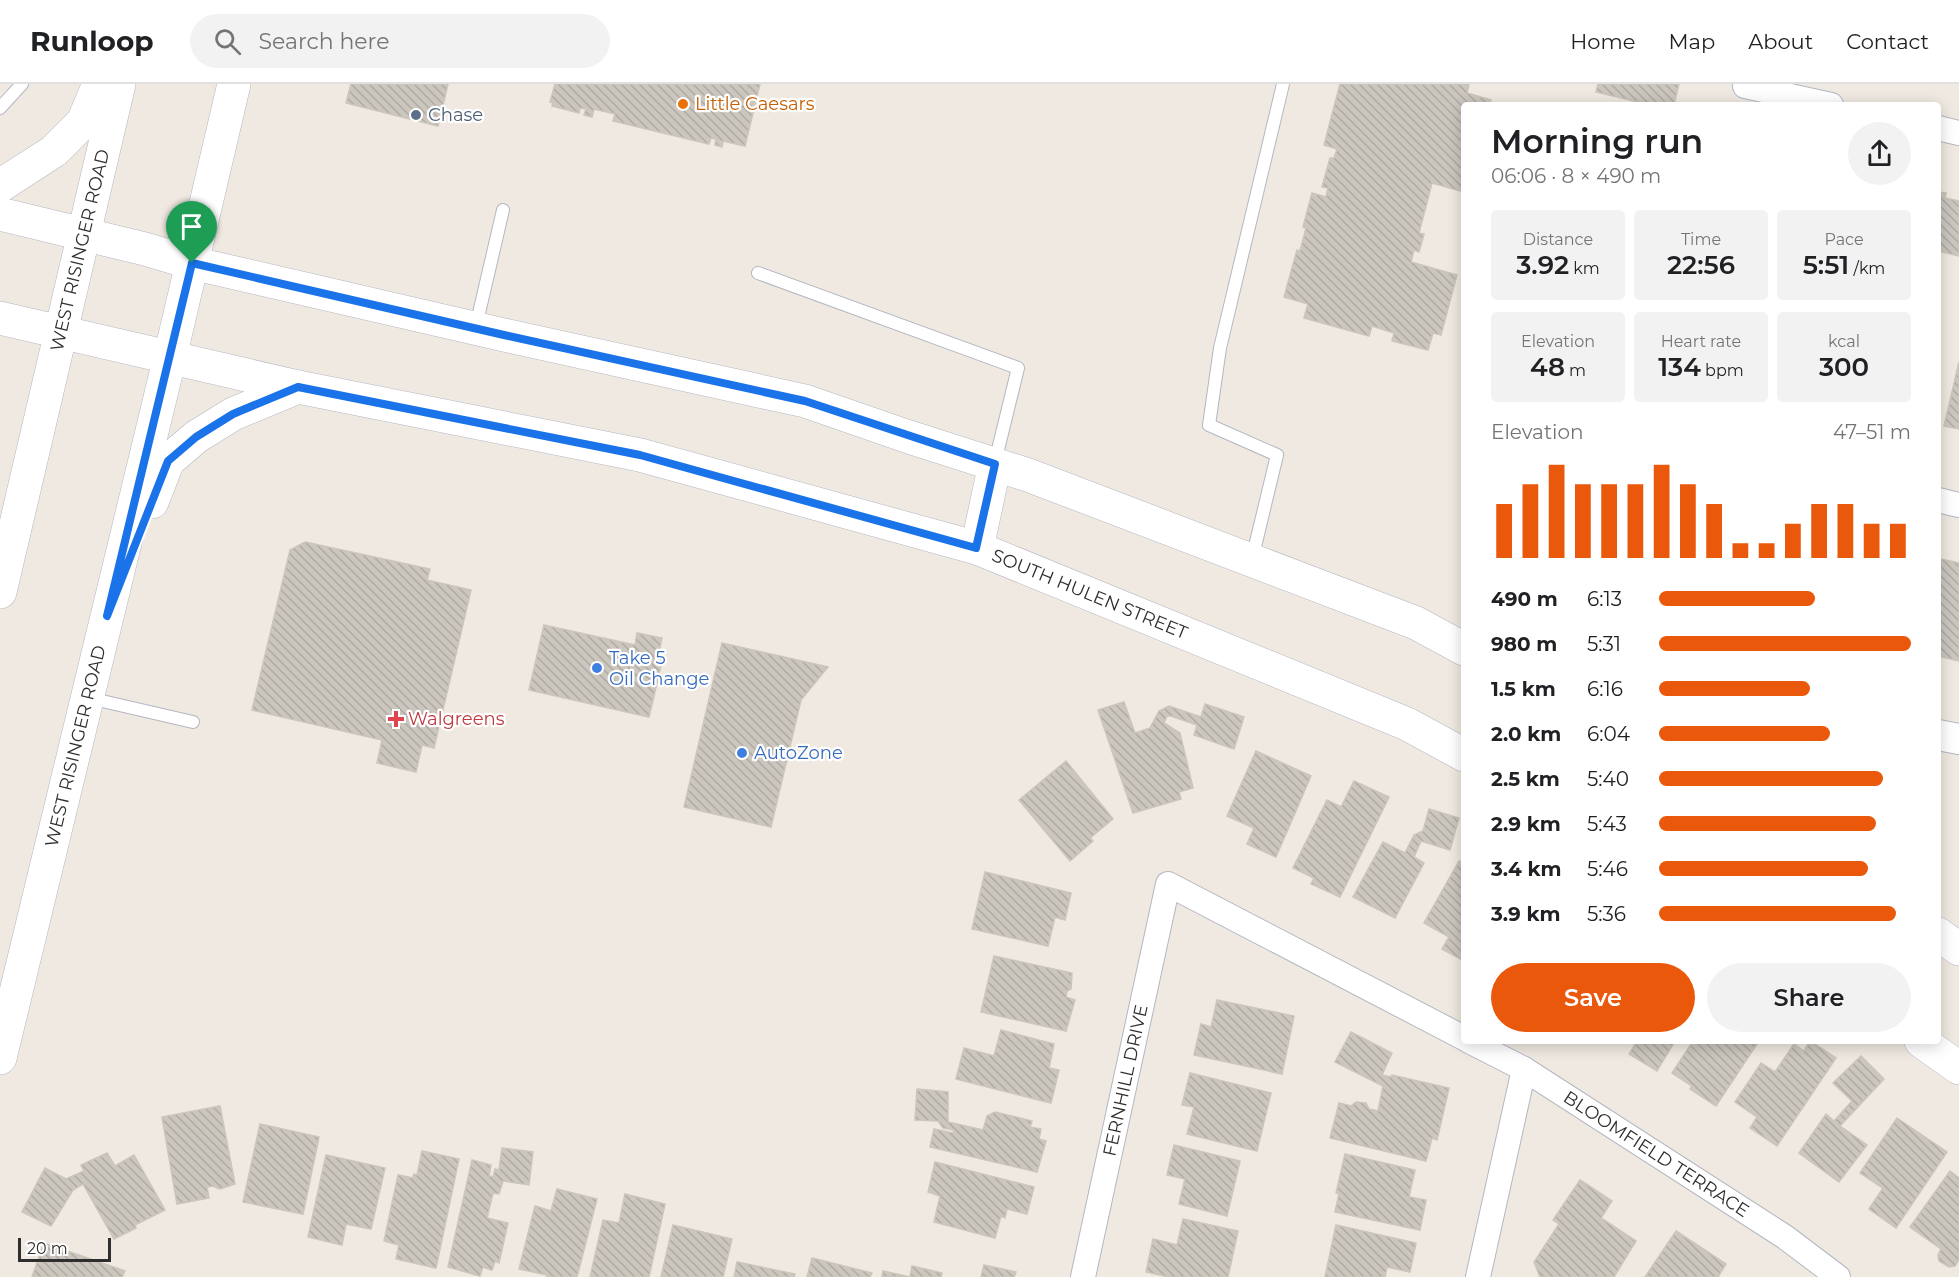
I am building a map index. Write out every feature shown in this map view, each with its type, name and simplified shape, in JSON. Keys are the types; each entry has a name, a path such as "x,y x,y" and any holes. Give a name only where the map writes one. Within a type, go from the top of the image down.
{"main road":[{"path":"0,186 54,151 83,122 99,84"},
{"name":"WEST RISINGER ROAD","path":"0,592 119,84"},
{"name":"WEST RISINGER ROAD","path":"0,1058 234,84"},
{"path":"0,214 145,249 192,263 475,329 805,401 1028,475 1416,623 1461,647"},
{"name":"SOUTH HULEN STREET","path":"0,318 298,387 640,455 976,548 1407,724 1461,754"},
{"path":"107,616 168,461 196,437 233,414 298,387"},
{"path":"976,548 995,464"},
{"path":"1941,936 1959,949"},
{"path":"1925,1044 1959,1068"}],"street":[{"path":"1743,92 1811,102"},
{"path":"1941,129 1959,133"},
{"path":"1941,501 1959,505"},
{"path":"1941,736 1959,739"},
{"name":"FERNHILL DRIVE","path":"1083,1277 1168,884 1461,1036"},
{"name":"BLOOMFIELD TERRACE","path":"1476,1044 1524,1070 1785,1237 1838,1277"},
{"path":"1478,1277 1524,1070"}],"lane":[{"path":"0,108 22,84"},
{"path":"1252,560 1276,455 1209,425 1220,348 1283,84"},
{"path":"475,329 502,210"},
{"path":"758,273 1018,368 995,464"},
{"path":"87,698 193,723"}],"building":[{"name":"Chase","path":"351,84 448,84 438,126 346,103"},
{"path":"555,84 760,84 745,146 723,141 722,147 715,145 716,139 711,138 709,144 613,121 615,114 594,109 592,117 584,115 586,109 580,108 579,113 552,106 553,103 550,102"},
{"path":"1340,84 1465,84 1469,85 1467,93 1491,100 1490,102 1461,102 1461,191 1432,183 1419,233 1424,234 1419,252 1414,250 1411,262 1457,275 1441,335 1433,333 1428,350 1392,341 1394,333 1372,326 1369,336 1304,318 1308,304 1284,297 1297,250 1300,251 1306,228 1303,227 1312,193 1326,197 1328,188 1322,187 1330,158 1334,158 1337,149 1324,145"},
{"path":"1598,84 1679,84 1675,102 1638,102 1596,92"},
{"path":"1941,192 1946,193 1945,198 1959,201 1959,256 1941,252"},
{"path":"1959,362 1959,429 1944,426"},
{"name":"Walgreens","path":"305,542 430,569 427,580 471,590 434,748 422,745 416,772 377,763 382,740 252,710 290,550"},
{"path":"1941,559 1959,563 1959,661 1941,657"},
{"name":"Take 5 Oil Change","path":"544,625 635,645 637,633 662,638 659,652 664,653 649,717 529,690"},
{"name":"AutoZone","path":"722,643 828,667 801,700 771,827 684,807"},
{"path":"1124,702 1135,733 1150,728 1159,711 1169,706 1201,717 1205,704 1244,717 1234,749 1194,735 1197,725 1167,716 1164,723 1180,733 1193,788 1179,792 1181,799 1133,813 1098,710"},
{"path":"1256,751 1311,776 1276,857 1247,844 1254,828 1227,816"},
{"path":"1066,761 1113,819 1090,838 1093,841 1070,861 1019,800"},
{"path":"1354,781 1389,797 1340,897 1311,884 1314,878 1293,868 1327,800 1341,807"},
{"path":"1429,809 1459,818 1450,850 1421,841 1414,857 1424,863 1395,918 1353,897 1383,842 1405,853 1414,835 1423,831"},
{"path":"1459,861 1461,862 1461,959 1442,949 1449,937 1424,923"},
{"path":"985,872 1071,893 1065,920 1055,917 1048,946 972,929"},
{"path":"994,956 1072,973 1071,989 1067,991 1066,997 1075,1000 1066,1031 981,1012"},
{"path":"1217,1000 1294,1016 1282,1074 1194,1055 1201,1024 1211,1027"},
{"path":"1001,1030 1054,1044 1049,1068 1059,1070 1051,1103 956,1079 964,1048 994,1056"},
{"path":"1351,1032 1392,1053 1382,1075 1391,1077 1392,1075 1449,1088 1437,1140 1432,1138 1426,1161 1330,1138 1339,1103 1351,1106 1356,1102 1366,1103 1369,1109 1378,1111 1383,1086 1335,1062"},
{"path":"1635,1044 1673,1044 1657,1071 1629,1054"},
{"path":"1691,1044 1757,1044 1716,1106 1690,1089 1692,1086 1672,1073"},
{"path":"1794,1044 1804,1051 1808,1044 1815,1044 1836,1058 1777,1146 1750,1128 1757,1117 1735,1102 1761,1063 1775,1072"},
{"path":"1861,1056 1884,1079 1840,1126 1867,1145 1839,1182 1799,1153 1826,1114 1834,1121 1852,1101 1833,1083"},
{"path":"1190,1073 1271,1093 1257,1151 1187,1134 1194,1107 1182,1105"},
{"path":"917,1089 948,1092 948,1122 983,1130 987,1116 995,1112 1032,1121 1030,1127 1041,1129 1039,1139 1046,1141 1037,1172 930,1147 934,1129 953,1133 954,1130 943,1128 938,1121 915,1120"},
{"path":"220,1106 235,1184 220,1189 213,1186 207,1187 209,1198 177,1204 162,1117"},
{"path":"1897,1118 1947,1152 1896,1228 1869,1209 1883,1188 1860,1173"},
{"path":"260,1124 319,1137 303,1214 243,1202"},
{"path":"1174,1145 1240,1161 1227,1216 1179,1204 1185,1179 1167,1175"},
{"path":"502,1148 533,1152 529,1185 503,1181 499,1194 493,1193 487,1218 508,1223 499,1263 495,1261 492,1270 483,1267 480,1276 448,1267 472,1160 491,1165 489,1176 493,1177 495,1169 499,1170"},
{"path":"422,1151 459,1159 436,1268 396,1259 399,1245 384,1241 398,1175 413,1178 414,1174 417,1175"},
{"path":"107,1153 115,1166 134,1155 165,1210 114,1239 83,1184 73,1190 51,1226 22,1212 45,1168 66,1179 84,1171 81,1165"},
{"path":"1345,1154 1415,1170 1409,1197 1426,1200 1420,1230 1335,1212 1339,1194 1336,1193"},
{"path":"326,1155 385,1168 371,1229 346,1224 342,1245 308,1237"},
{"path":"935,1162 1034,1187 1027,1214 1007,1209 1005,1218 1001,1216 995,1238 934,1222 940,1196 928,1192"},
{"path":"1950,1171 1959,1178 1959,1260 1955,1266 1949,1267 1939,1261 1938,1255 1941,1249 1910,1227"},
{"path":"1580,1180 1612,1201 1601,1218 1636,1241 1614,1277 1540,1277 1534,1262 1559,1224 1553,1220"},
{"path":"557,1189 597,1199 577,1277 547,1277 547,1275 519,1269 535,1206 551,1211"},
{"path":"625,1194 665,1204 649,1277 590,1277 603,1220 619,1223"},
{"path":"1183,1219 1238,1231 1228,1277 1169,1277 1146,1272 1153,1239 1177,1245"},
{"path":"673,1225 732,1239 723,1277 661,1277"},
{"path":"1336,1225 1416,1243 1410,1272 1387,1267 1385,1277 1325,1277"},
{"path":"1676,1231 1726,1264 1718,1277 1645,1277"},
{"path":"44,1243 125,1271 122,1277 32,1277"},
{"path":"812,1258 872,1273 870,1277 807,1277"},
{"path":"737,1262 795,1274 794,1277 734,1277"},
{"path":"984,1265 1016,1272 1014,1277 981,1277"},
{"path":"912,1266 942,1273 941,1277 910,1277"},
{"path":"883,1271 910,1277 882,1277"}],"place":[{"name":"Little Caesars","path":"683,104"},
{"name":"Chase","path":"416,115"},
{"name":"Take 5 Oil Change","path":"597,668"},
{"name":"Walgreens","path":"396,719"},
{"name":"AutoZone","path":"742,753"}],"route":[{"path":"192,263 805,401 995,464 976,548 640,455 298,387 233,414 196,437 168,461 107,616 192,263"}]}
